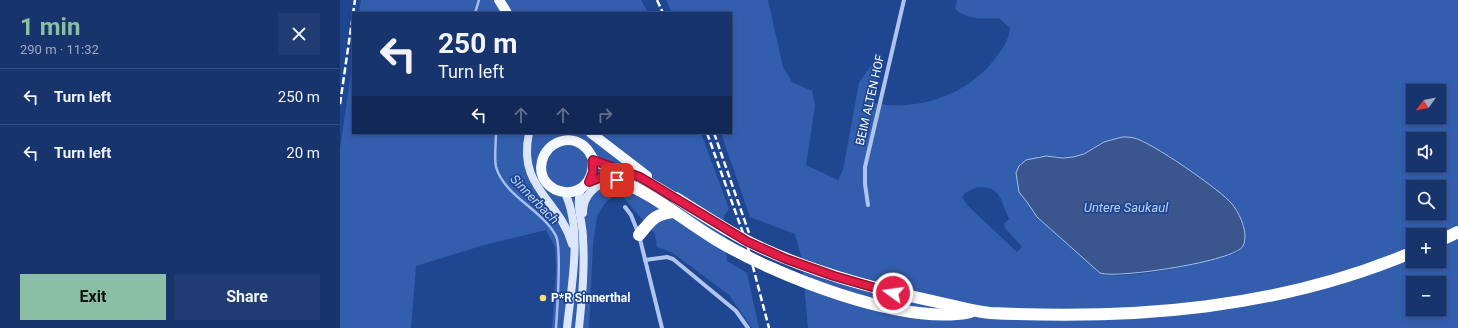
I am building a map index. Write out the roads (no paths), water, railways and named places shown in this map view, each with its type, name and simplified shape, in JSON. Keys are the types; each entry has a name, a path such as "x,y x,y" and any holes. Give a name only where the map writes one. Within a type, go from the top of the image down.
{"highway":[{"path":"617,180 632,186 652,198 718,241 747,256 827,290 873,304 913,312 949,316 974,311"},
{"path":"652,198 655,206 653,218"},
{"path":"676,198 748,242 786,259 860,284 974,311 1099,315 1149,313 1206,308 1262,298 1321,284 1406,255"},
{"path":"639,235 653,218 664,213 673,212"},
{"path":"1446,238 1458,232"}],"main road":[{"path":"529,134 527,158 531,176 542,194 561,218 574,250"},
{"path":"592,134 676,198"},
{"path":"589,182 593,172 593,160 585,147 569,137 556,138 544,155 541,163 542,172 550,186 565,193 581,189 589,182 599,178 617,180"},
{"path":"593,160 640,177 676,198"},
{"path":"579,328 584,263 583,207 587,197 599,185 617,180"},
{"path":"581,189 578,203 583,236"},
{"path":"565,193 572,210 574,250 567,328"}],"street":[{"name":"BEIM ALTEN HOF","path":"868,205 865,184 865,167 904,0"},
{"path":"625,207 634,222 639,235 662,328"},
{"path":"644,260 667,257 673,259 736,311 748,328"}],"water":[{"name":"Untere Saukaul","path":"1122,137 1134,138 1155,148 1185,167 1226,198 1241,218 1245,235 1243,246 1236,252 1199,263 1151,271 1111,274 1100,273 1037,217 1019,192 1016,173 1019,166 1026,160 1046,156 1063,158 1073,157 1084,154 1104,142"}],"waterway":[{"name":"Sinnerbach","path":"475,12 479,0"},
{"name":"Sinnerbach","path":"496,134 495,163 501,177 507,187 542,218 556,236 559,253 556,328"}],"railway":[{"path":"353,12 355,0"},
{"path":"657,0 663,12"},
{"path":"340,104 352,21"},
{"path":"707,134 747,244 769,328"},
{"path":"714,134 749,233"}],"place":[{"name":"P*R Sinnerthal","path":"543,298"}]}
